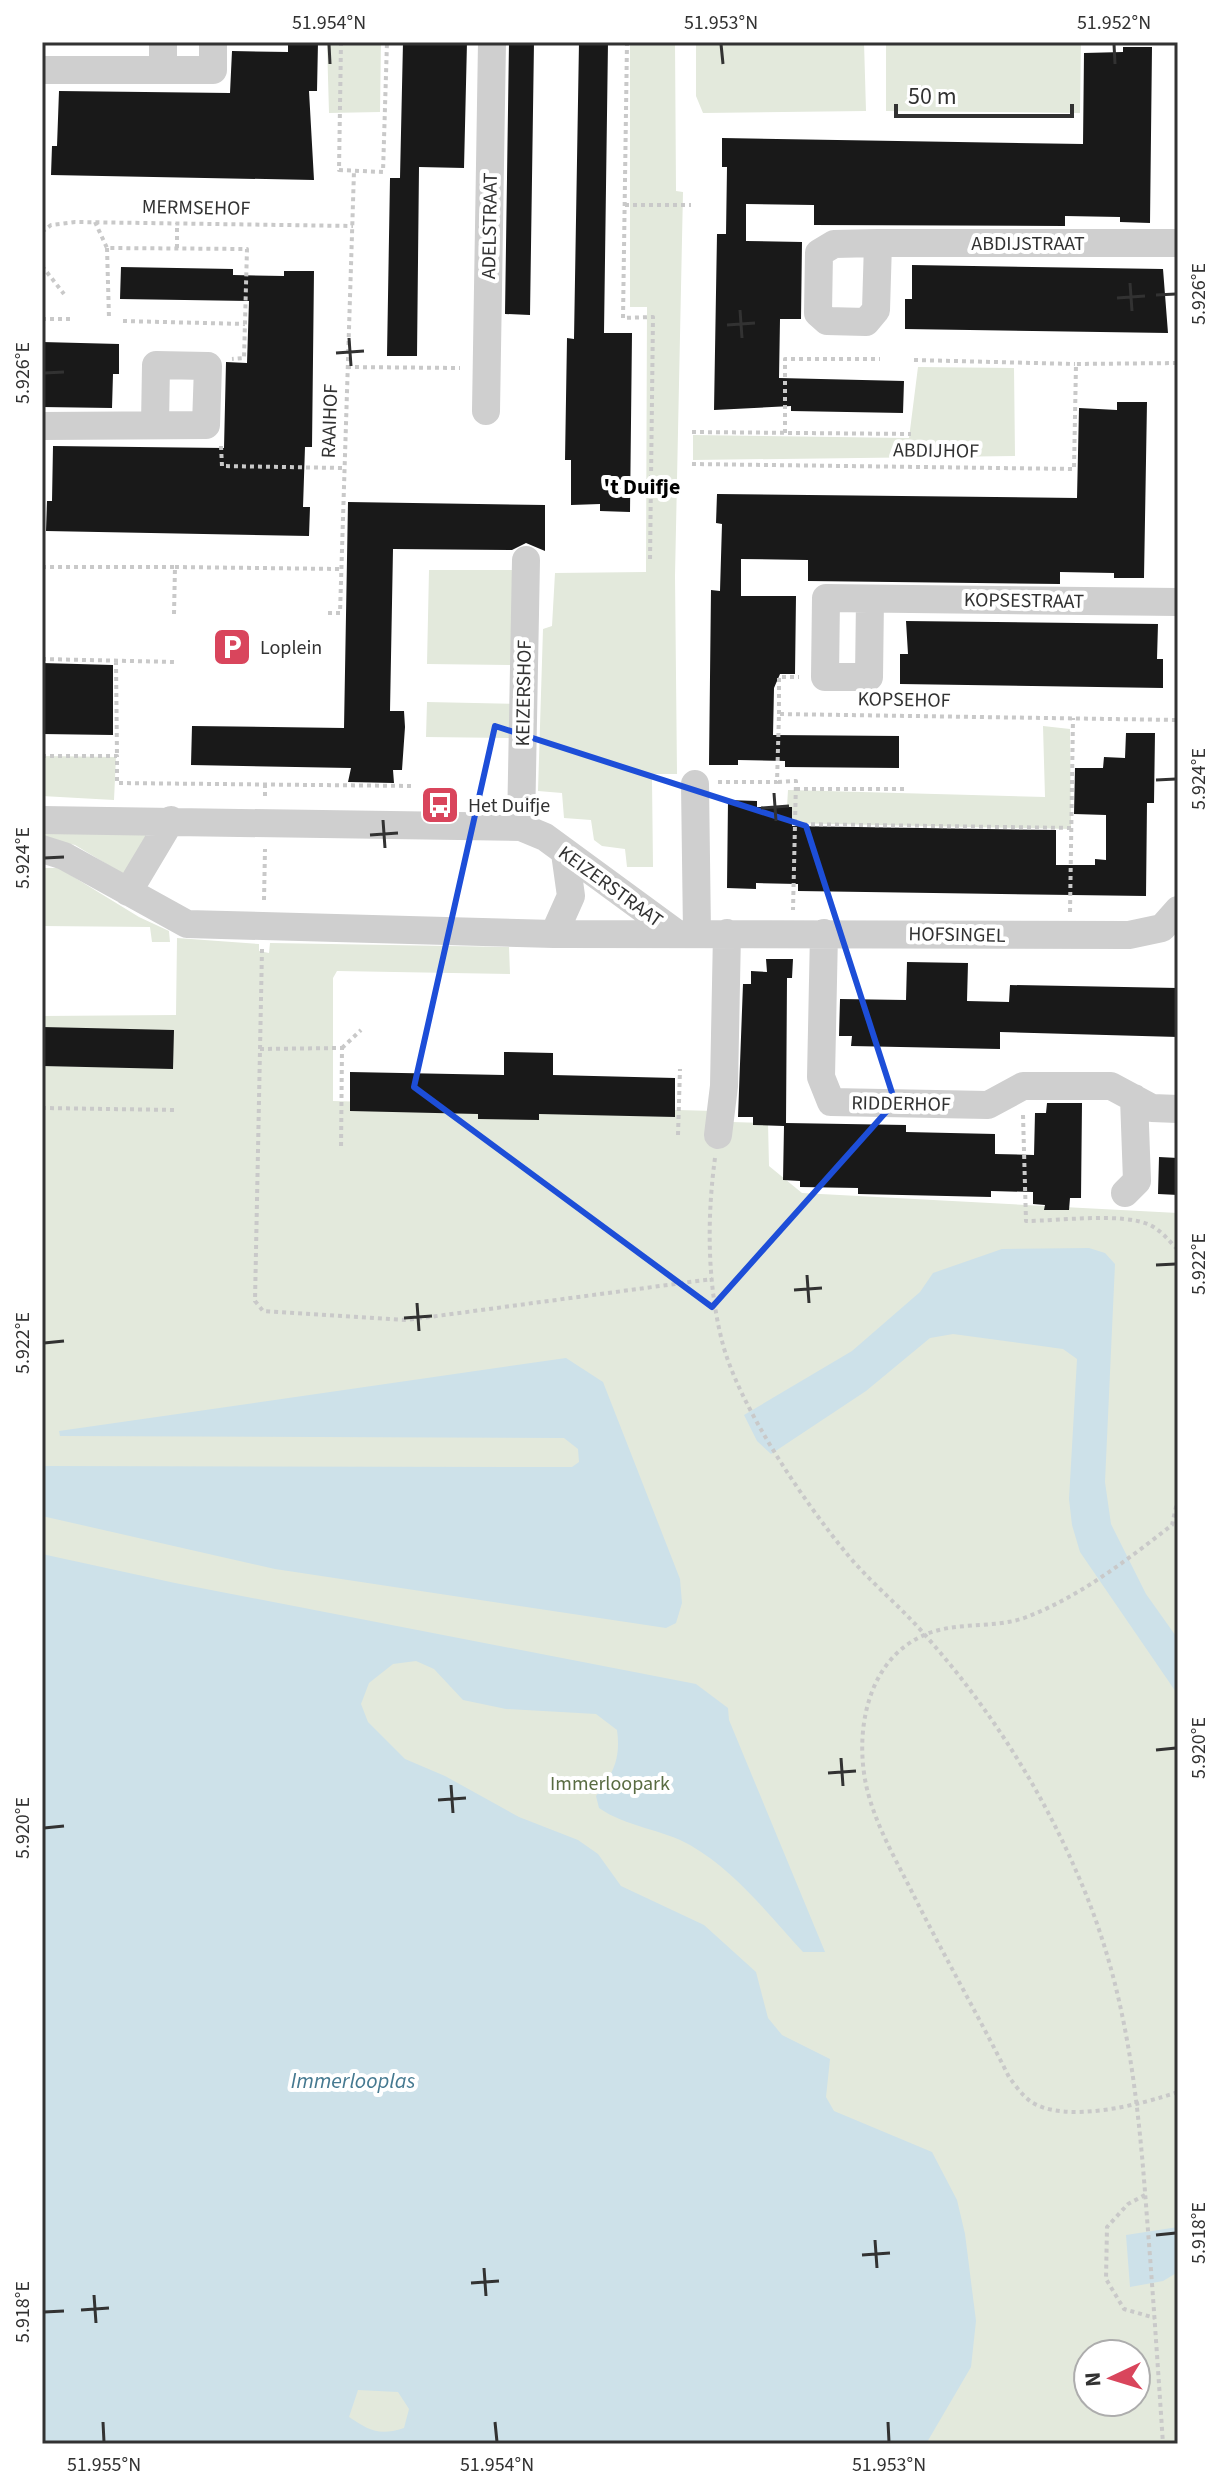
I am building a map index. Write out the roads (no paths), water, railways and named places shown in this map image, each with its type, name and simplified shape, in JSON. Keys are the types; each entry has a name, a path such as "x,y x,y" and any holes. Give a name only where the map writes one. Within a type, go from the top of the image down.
{"street":[{"path":"163,42 163,70"},
{"path":"42,70 213,70 213,42"},
{"name":"ADELSTRAAT","path":"486,411 492,42"},
{"name":"ABDIJSTRAAT","path":"878,243 1178,243"},
{"path":"42,426 206,425 208,366 156,365 155,425"},
{"name":"KEIZERSHOF","path":"521,827 526,560"},
{"name":"KOPSESTRAAT","path":"870,599 869,677 825,677 826,598 1178,602"},
{"path":"686,933 702,783"},
{"name":"KEIZERSTRAAT","path":"42,820 521,827 545,837 686,933"},
{"path":"128,892 171,820"},
{"name":"KEIZERSTRAAT","path":"42,849 64,856 187,924 554,934 686,933"},
{"path":"554,934 571,896 565,853"},
{"name":"HOFSINGEL","path":"686,933 1129,935 1174,924"},
{"path":"718,1135 724,1086 727,933"},
{"name":"RIDDERHOF","path":"824,933 821,1077 831,1102 988,1105 1023,1086 1111,1086 1152,1108 1178,1109"},
{"path":"1125,1193 1137,1181 1134,1098"}],"water":[{"path":"1089,1248 1105,1253 1115,1264 1105,1482 1111,1524 1146,1594 1178,1639 1178,1695 1080,1552 1069,1499 1077,1359 1063,1349 953,1334 930,1338 866,1391 771,1454 757,1441 744,1415 852,1351 920,1292 933,1273 1002,1249"},
{"path":"566,1358 603,1382 680,1579 682,1603 676,1623 666,1628 275,1569 42,1516 42,1466 572,1467 579,1462 578,1449 564,1438 60,1436 59,1431"},
{"name":"Immerlooplas","path":"42,1554 175,1583 696,1684 728,1708 729,1720 825,1952 803,1952 737,1881 690,1845 621,1820 599,1808 596,1796 614,1766 618,1741 617,1730 596,1714 506,1709 463,1700 434,1669 416,1661 393,1664 369,1683 361,1704 368,1722 405,1759 445,1776 519,1817 578,1840 598,1854 621,1886 704,1925 756,1972 768,2018 782,2035 830,2059 826,2097 834,2111 932,2152 957,2200 965,2234 976,2321 971,2367 926,2444 42,2444","holes":["358,2390 398,2392 409,2409 404,2428 375,2431 349,2417"]},
{"path":"1178,2227 1178,2272 1163,2281 1130,2287 1126,2235"}],"place":[{"name":"Loplein","path":"232,647"},
{"name":"Het Duifje","path":"440,805"}],"district":[{"name":"'t Duifje","path":"642,486"}],"park label":[{"name":"Immerloopark","path":"610,1783"}]}
